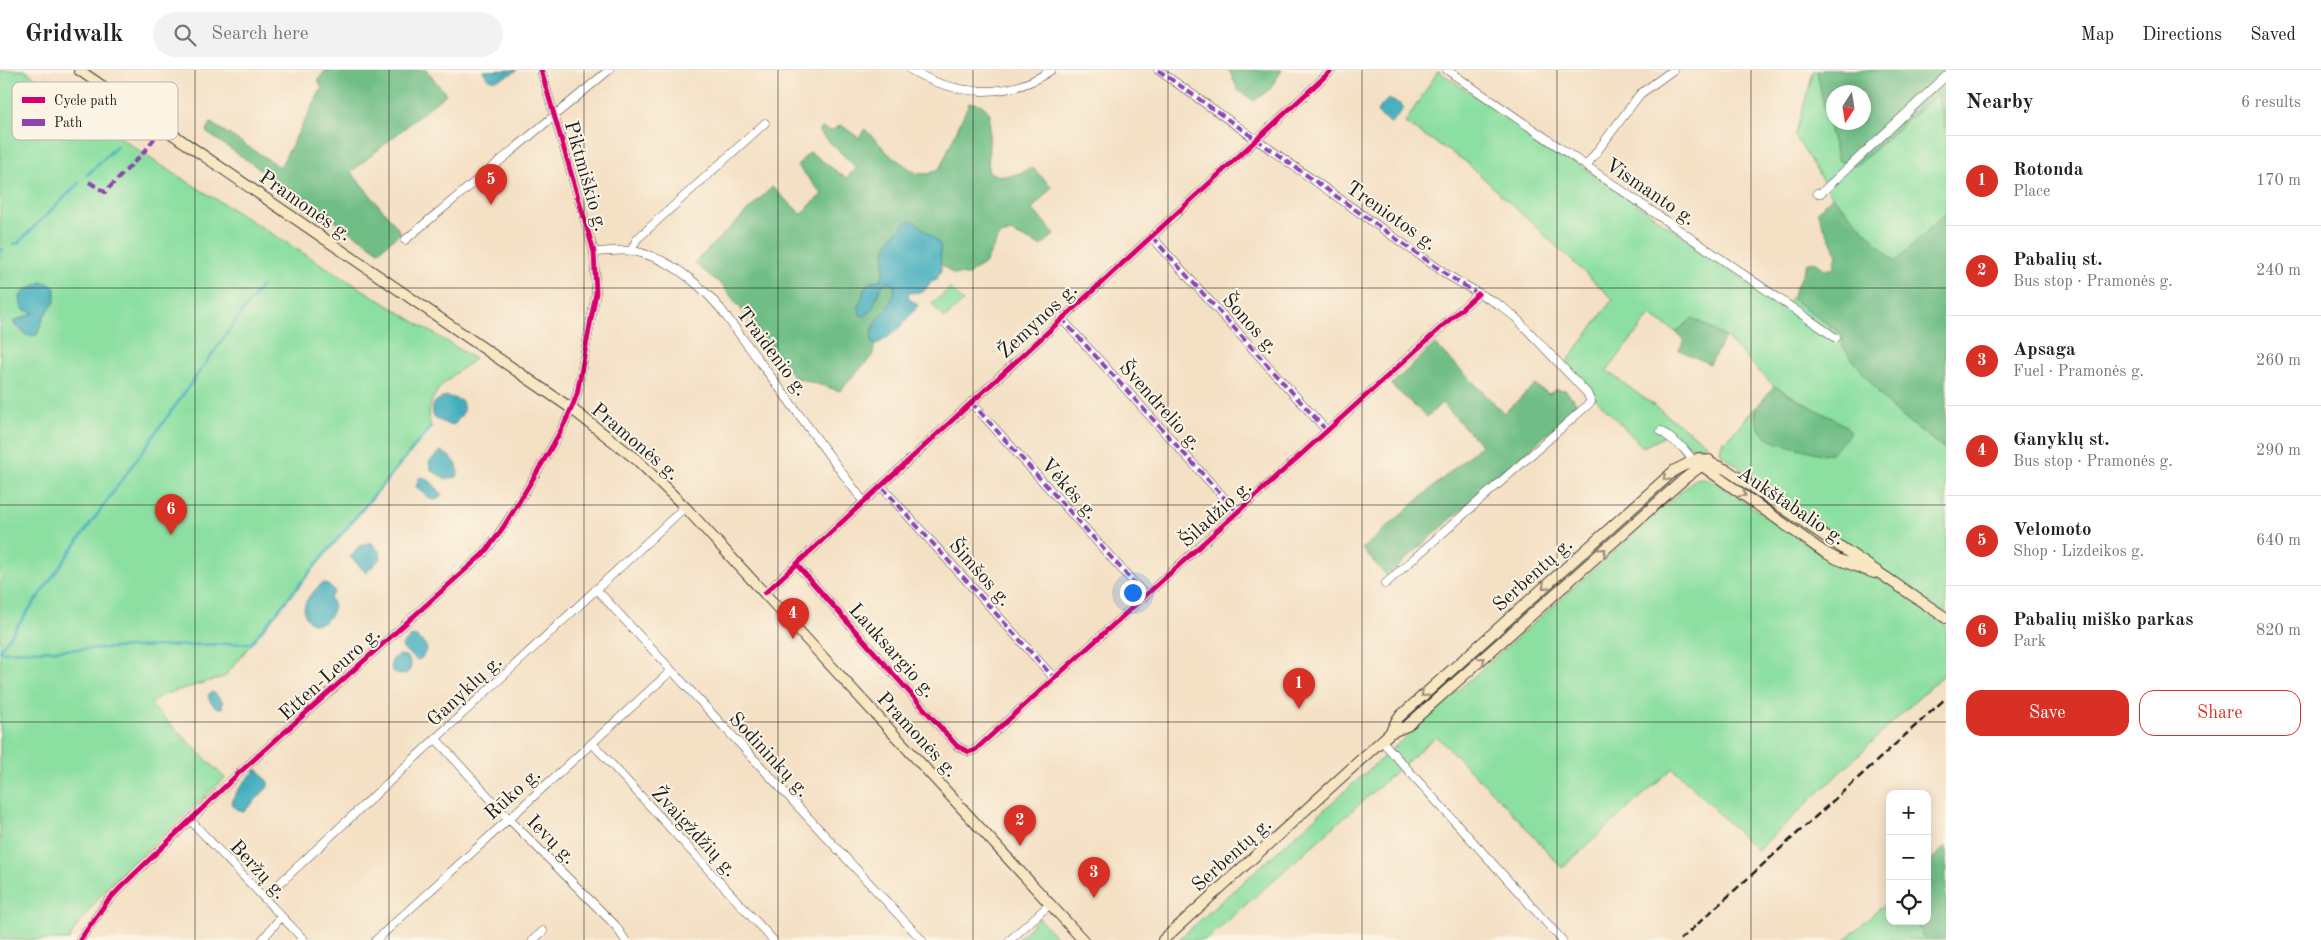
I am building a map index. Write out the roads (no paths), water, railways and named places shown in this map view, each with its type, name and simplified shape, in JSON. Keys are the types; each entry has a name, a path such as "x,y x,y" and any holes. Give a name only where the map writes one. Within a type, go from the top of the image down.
{"main road":[{"name":"Pramonės g.","path":"79,70 96,82"},
{"name":"Pramonės g.","path":"178,138 572,410 638,460 685,507 765,593 1083,940"},
{"name":"Aukštabalio g.","path":"1692,460 1706,463 1824,552 1837,559 1891,579 1946,618"},
{"name":"Serbentų g.","path":"1390,733 1398,718 1419,699 1675,470 1692,460"},
{"name":"Serbentų g.","path":"1163,940 1381,740 1390,733 1407,726 1684,479 1706,463"}],"street":[{"name":"Piktmiškio g.","path":"541,70 594,252 596,293 577,394 572,410"},
{"path":"405,240 609,70"},
{"path":"912,70 923,77 954,88 976,92 1007,89 1038,79 1051,70"},
{"name":"Treniotos g.","path":"1158,70 1449,276 1501,306 1515,317 1587,393 1591,402 1386,584"},
{"name":"Žemynos g.","path":"765,593 863,500 882,487 1061,318 1152,237 1332,70"},
{"name":"Vismanto g.","path":"1447,70 1836,338"},
{"path":"1586,166 1640,94 1672,70"},
{"path":"1817,193 1821,192 1946,76"},
{"path":"631,251 637,239 765,123"},
{"name":"Šonos g.","path":"1152,237 1327,431"},
{"name":"Traidenio g.","path":"594,252 631,251 666,263 684,273 702,287 720,308 863,500"},
{"name":"Šiladžio g.","path":"969,752 975,750 1478,294"},
{"name":"Švendrelio g.","path":"1061,318 1238,513"},
{"name":"Vėkės g.","path":"971,402 1145,595"},
{"name":"Etten-Leuro g.","path":"80,940 106,903 239,773 483,554 521,499 572,410"},
{"path":"1661,431 1684,448 1692,460"},
{"name":"Šimšos g.","path":"882,487 1055,678"},
{"name":"Ganyklų g.","path":"265,897 685,507"},
{"name":"Lauksargio g.","path":"796,564 957,746 969,752"},
{"name":"Sodininkų g.","path":"596,590 922,940"},
{"name":"Rūko g.","path":"376,940 508,818 671,672"},
{"name":"Ievų g.","path":"435,738 508,818 615,925 625,940"},
{"path":"1381,740 1562,940"},
{"name":"Žvaigždžių g.","path":"592,743 774,940"},
{"name":"Beržų g.","path":"191,821 304,940"},
{"path":"1010,940 1050,904"},
{"path":"262,940 281,917"},
{"path":"533,940 543,931"}],"water":[{"path":"517,70 505,77 494,80 488,79 483,71"},
{"path":"1388,99 1402,105 1404,108 1392,123 1378,114 1377,111"},
{"path":"908,221 915,221 940,244 941,271 937,279 931,281 923,292 909,293 908,298 918,305 899,328 875,345 872,343 872,331 874,325 892,301 894,289 892,283 886,282 882,286 872,309 865,316 860,315 859,305 867,284 880,280 882,277 886,248 897,231"},
{"path":"41,282 48,283 55,288 55,302 44,316 37,335 27,336 22,329 14,325 14,321 34,313 24,310 21,306 20,297 23,292"},
{"path":"447,396 462,401 464,411 455,424 449,425 434,418 434,404 439,399"},
{"path":"441,451 457,464 457,477 446,479 431,470 429,462"},
{"path":"423,477 431,482 442,494 438,499 432,500 416,487 419,478"},
{"path":"371,542 380,552 381,558 366,573 350,557 359,546"},
{"path":"325,583 335,591 330,598 334,605 330,616 324,622 318,624 306,618 304,611 306,602 313,592"},
{"path":"415,636 427,648 422,658 417,660 403,649 402,645 410,637"},
{"path":"397,655 405,655 411,661 411,669 405,675 397,675 391,669 391,661"},
{"path":"211,692 215,693 223,702 222,708 215,706 211,702 208,695"},
{"path":"257,769 268,782 268,787 244,812 240,811 232,805 235,795 249,776"}],"waterway":[{"path":"87,175 117,146"},
{"path":"13,244 18,243 79,183"},
{"path":"0,650 261,286"},
{"path":"0,652 251,643 431,427"}],"railway":[{"path":"1680,940 1946,698"}],"place":[{"name":"Velomoto","path":"491,205"},
{"name":"Pabalių miško parkas","path":"171,535"},
{"name":"Ganyklų st.","path":"793,639"},
{"name":"Rotonda","path":"1299,709"},
{"name":"Pabalių st.","path":"1020,846"},
{"name":"Apsaga","path":"1094,898"}]}
